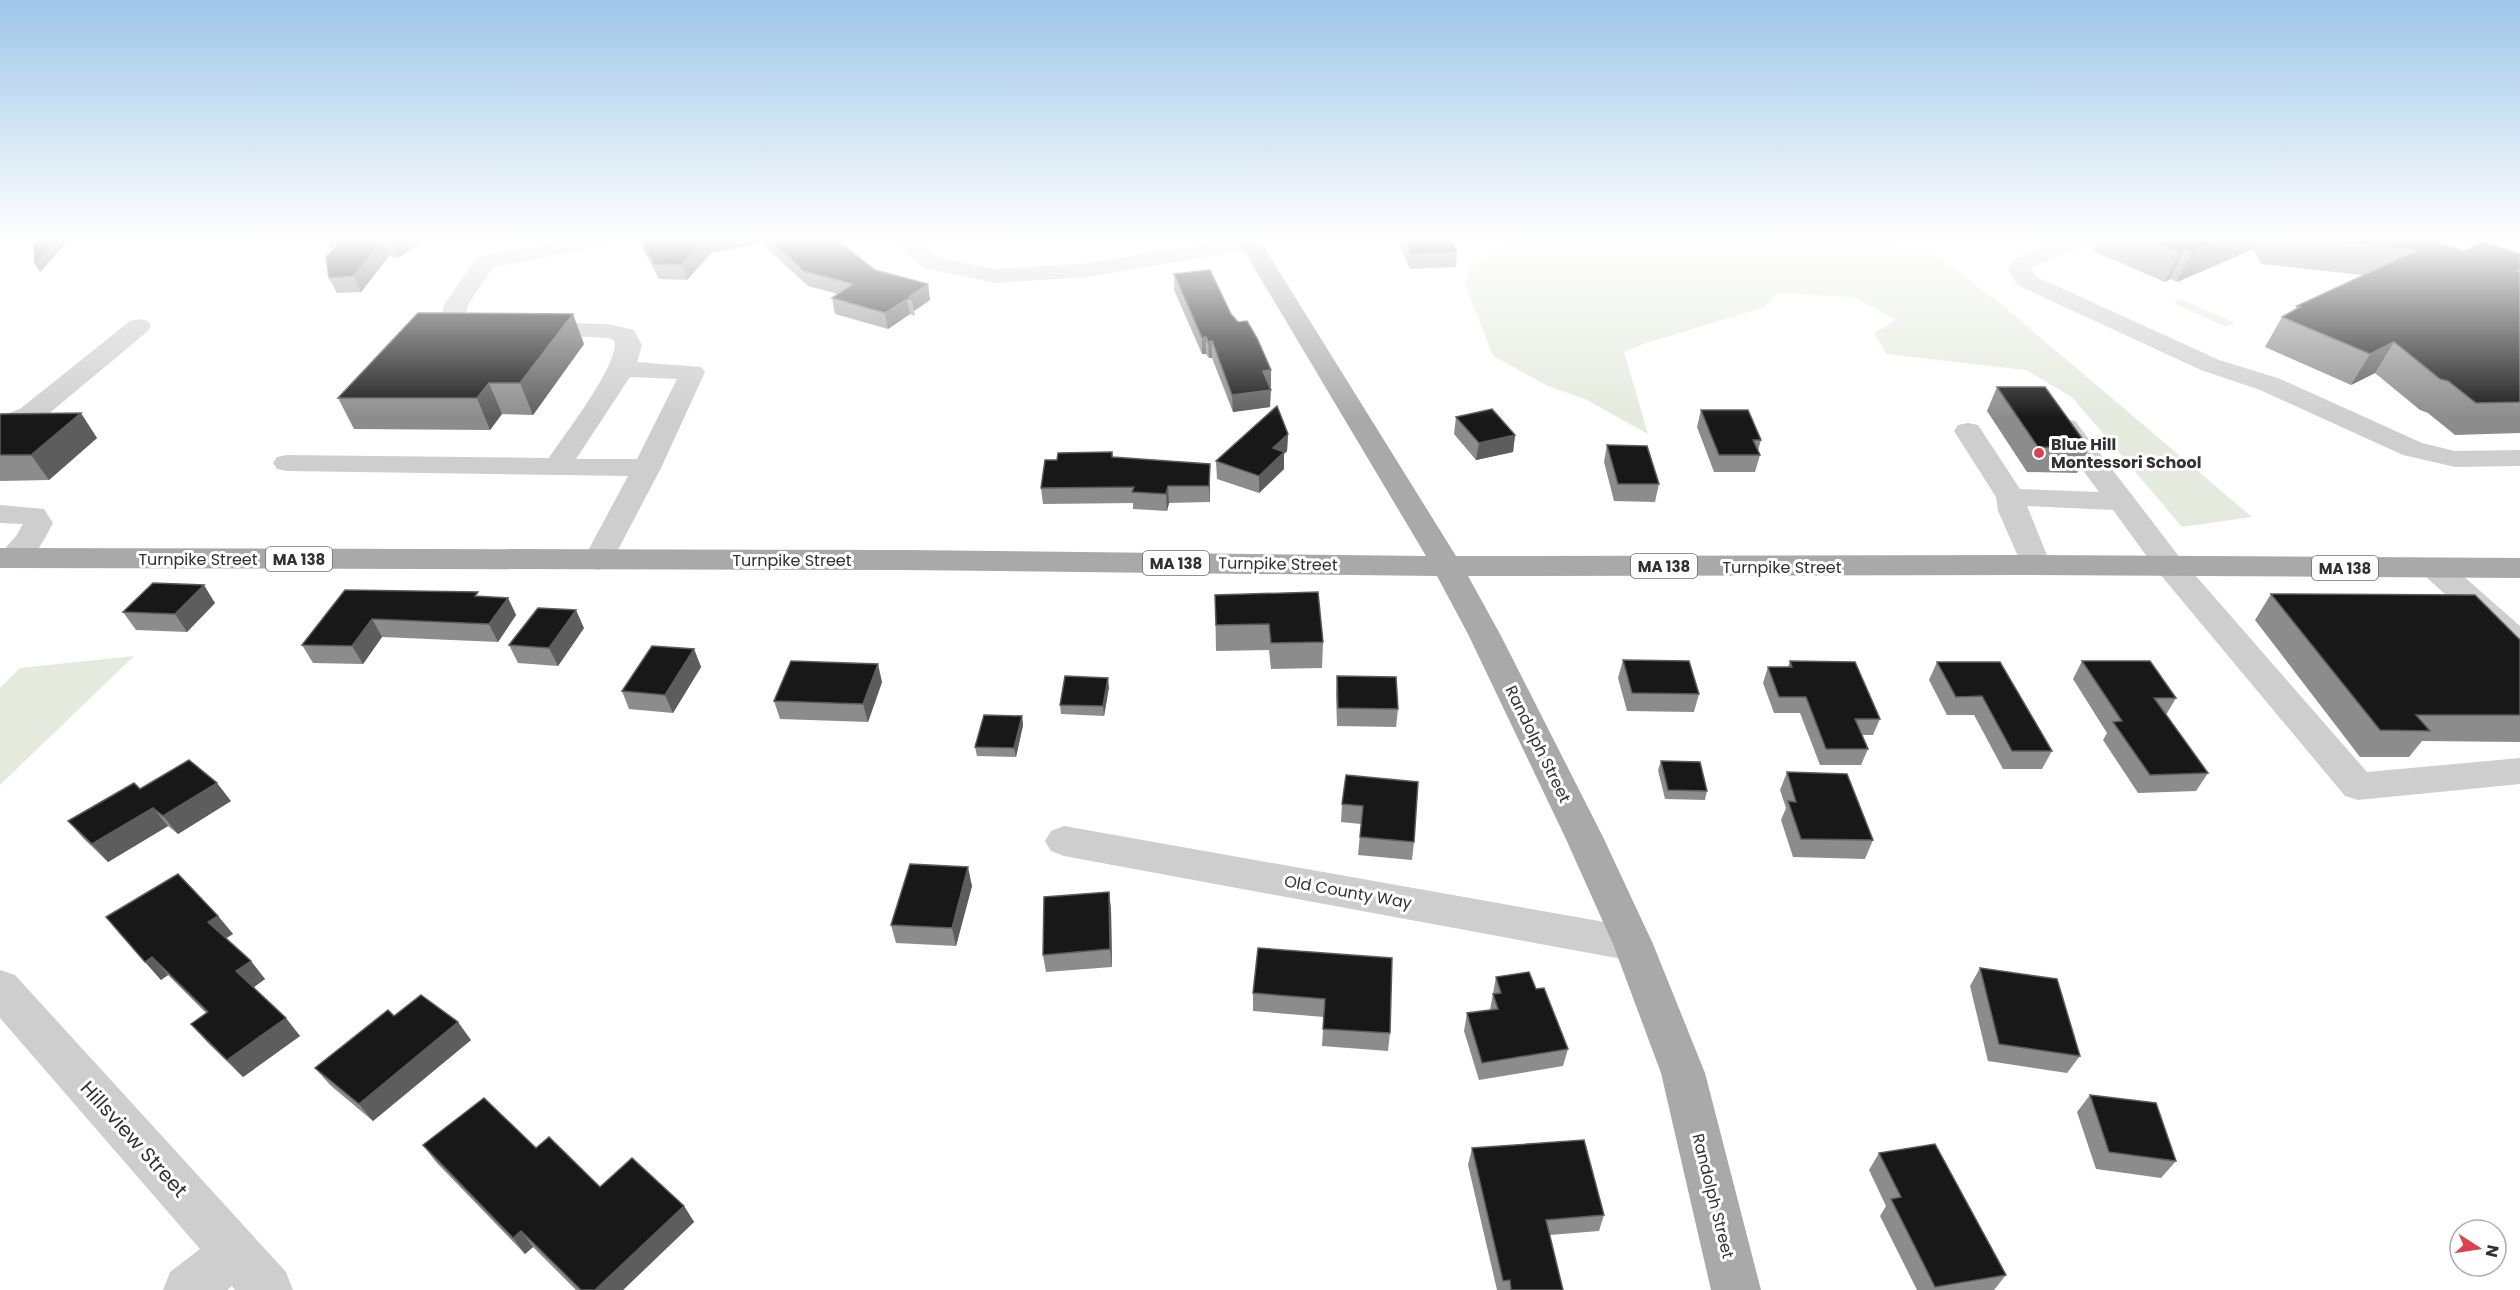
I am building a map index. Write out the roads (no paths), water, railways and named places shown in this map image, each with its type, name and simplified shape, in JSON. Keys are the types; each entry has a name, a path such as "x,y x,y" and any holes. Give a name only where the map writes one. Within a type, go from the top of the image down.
{"main road":[{"name":"Randolph Street","path":"1285,299 1447,566 1484,634 1633,944 1683,1073 1736,1290"},
{"name":"Turnpike Street","path":"6,558 1447,566 2036,565 2520,568"}],"street":[{"path":"459,299 452,322 473,327 608,331 625,335 629,345 622,369 558,465"},
{"path":"2064,299 2210,365 2269,384 2413,449 2445,458 2520,458"},
{"path":"0,425 30,415 139,326"},
{"path":"598,560 647,468 692,372 622,369"},
{"path":"2065,427 2170,566 2358,786 2520,771"},
{"path":"1968,431 2011,497 2013,511 2036,565"},
{"path":"287,463 647,468"},
{"path":"2011,497 2123,502"},
{"path":"0,514 34,515 38,523 29,540 6,558"},
{"path":"2435,568 2520,644"},
{"name":"Old County Way","path":"1064,841 1633,944"},
{"name":"Hillsview Street","path":"0,988 268,1290"},
{"path":"188,1290 235,1252"}],"place":[{"name":"Blue Hill Montessori School","path":"2039,453"}]}
